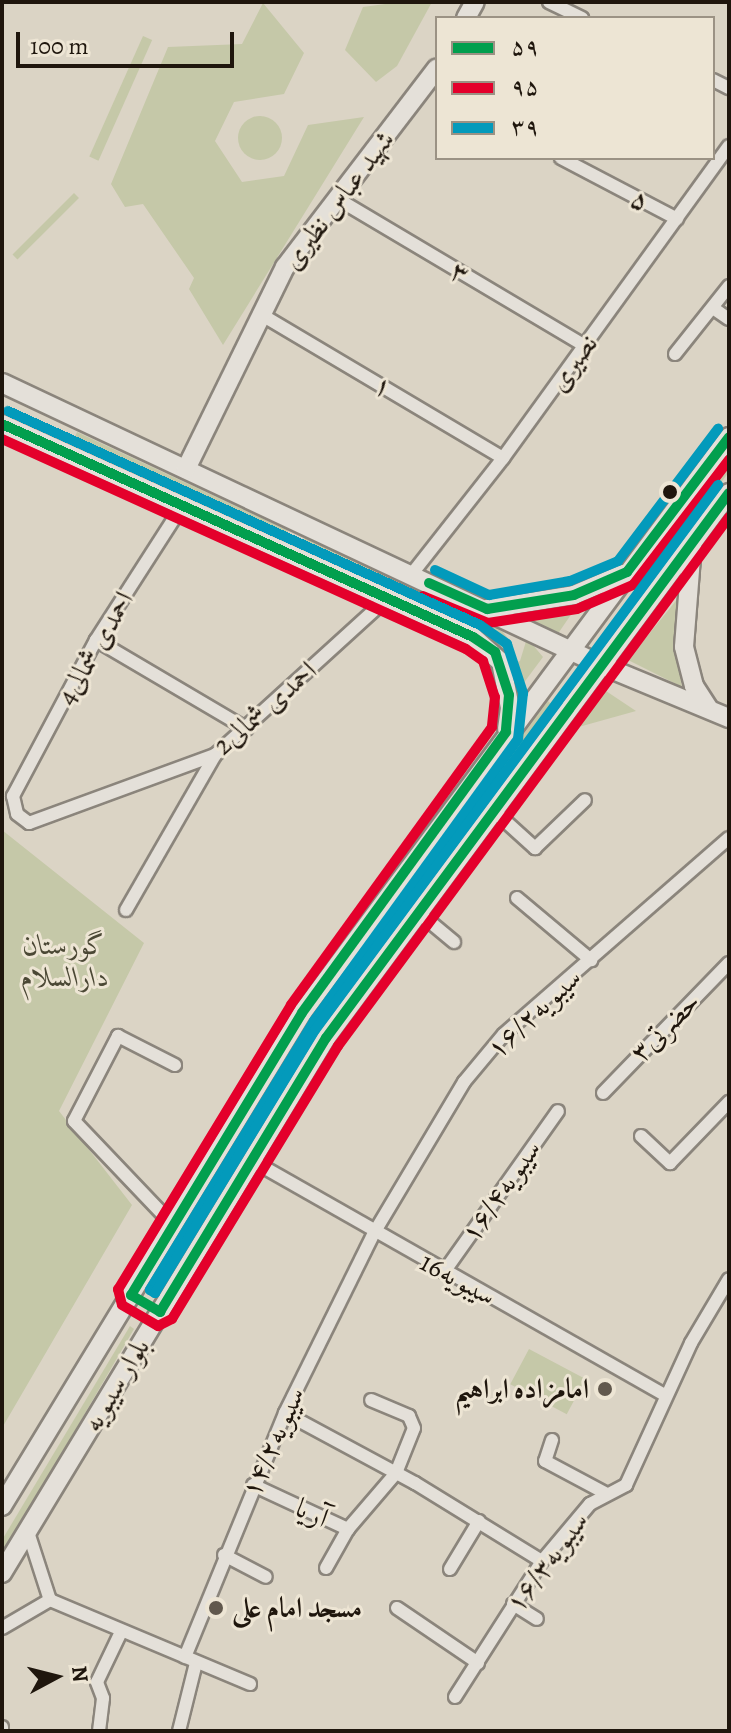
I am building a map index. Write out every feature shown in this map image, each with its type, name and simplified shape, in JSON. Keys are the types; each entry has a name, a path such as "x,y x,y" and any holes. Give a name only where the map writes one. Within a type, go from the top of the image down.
{"main road":[{"name":"شهید عباس نظیری","path":"186,469 285,267 336,198 431,89"},
{"path":"2,383 601,665 729,718"},
{"path":"41,439 58,407"},
{"path":"2,424 391,595 473,637 501,662 510,708 506,732"},
{"name":"بلوار سیبویه","path":"4,1502 302,1013 567,649 729,437"},
{"name":"بلوار سیبویه","path":"2,1573 326,1038 729,493"},
{"path":"692,542 684,647 694,686 711,711"},
{"path":"487,609 574,595 627,572"},
{"path":"131,1295 160,1312"}],"street":[{"path":"549,2 578,16"},
{"name":"نصیری","path":"411,575 503,458 729,146"},
{"name":"۵","path":"565,160 677,219"},
{"name":"۳","path":"336,198 585,346"},
{"path":"675,354 729,286"},
{"path":"713,308 729,319"},
{"name":"۱","path":"262,315 503,458"},
{"name":"4احمدی شمالی","path":"29,823 17,814 13,796 96,640 184,503"},
{"name":"2احمدی شمالی","path":"29,823 215,755 391,595"},
{"path":"96,640 247,729"},
{"path":"126,910 215,755"},
{"path":"493,810 535,848 585,800"},
{"name":"سیبویه۱۶/۲","path":"374,1233 464,1082 504,1034 729,838"},
{"path":"517,898 591,960"},
{"path":"418,912 454,942"},
{"name":"حضرتی۳","path":"603,1093 729,963"},
{"path":"174,1226 74,1121 118,1036 175,1065"},
{"path":"641,1136 670,1163 729,1102"},
{"name":"سیبویه۱۶/۴","path":"444,1272 558,1111"},
{"name":"سیبویه16","path":"251,1160 374,1233 666,1396"},
{"name":"سیبویه۱۴/۲","path":"179,1731 190,1660 224,1555 285,1413 374,1233"},
{"name":"سیبویه۱۶/۳","path":"455,1697 542,1561 605,1493 626,1485 666,1396 729,1279"},
{"path":"371,1400 412,1421 396,1473"},
{"path":"285,1413 396,1473 542,1561"},
{"path":"552,1440 545,1461 605,1493"},
{"name":"آریا","path":"253,1485 348,1529 396,1473"},
{"path":"450,1569 479,1521"},
{"path":"326,1568 348,1529"},
{"path":"28,1532 50,1600 250,1684"},
{"path":"224,1555 266,1577"},
{"path":"2,1628 50,1600"},
{"path":"513,1604 537,1619"},
{"path":"397,1608 478,1663"},
{"path":"99,1731 103,1698 97,1682 121,1632"}],"green space":[{"path":"432,2 397,66 376,82 345,50 363,7"},
{"path":"263,3 304,53 284,94 234,102 215,141 242,182 284,176 308,125 364,117 223,345 189,289 194,278 143,204 125,207 111,184 168,47 242,44"},
{"path":"143,36 152,40 98,161 89,157"},
{"path":"260,116 275,123 282,138 275,153 260,160 245,153 238,138 245,123"},
{"path":"74,193 79,198 17,259 12,255"},
{"path":"77,432 288,530 284,539 73,440"},
{"path":"729,462 729,472 681,535 677,532"},
{"path":"305,537 503,632 513,645 505,649 303,542"},
{"path":"679,597 674,639 682,687 628,660"},
{"path":"579,603 557,635 523,619"},
{"path":"527,638 543,657 514,696 506,665 520,661"},
{"path":"600,687 636,711 575,728"},
{"path":"548,701 551,704 322,1020 161,1286 157,1283 317,1014"},
{"name":"گورستان دارالسلام","path":"2,830 144,943 59,1111 132,1205 2,1428"},
{"path":"130,1326 134,1329 2,1556 2,1540"},
{"path":"529,1349 586,1379 567,1414 510,1384"}],"transit line":[{"name":"۳۹","path":"8,411 480,625 507,644 523,693 518,739 314,1021 150,1290 155,1293 315,1030 718,485"},
{"name":"۵۹","path":"2,424 473,637 495,652 509,695 506,732 302,1013 131,1295 160,1312 326,1038 729,493"},
{"name":"۳۹","path":"435,570 489,595 570,581 618,561 718,429"},
{"name":"۵۹","path":"429,583 487,609 574,595 627,572 729,437"},
{"name":"۹۵","path":"2,439 466,649 483,661 495,697 492,727 291,1005 118,1289 122,1305 158,1326 172,1319 338,1046 729,517"},
{"name":"۹۵","path":"423,596 488,623 577,609 633,585 729,460"}],"place":[{"name":"امامزاده ابراهیم","path":"605,1389"},
{"name":"مسجد امام علی","path":"216,1608"}]}
